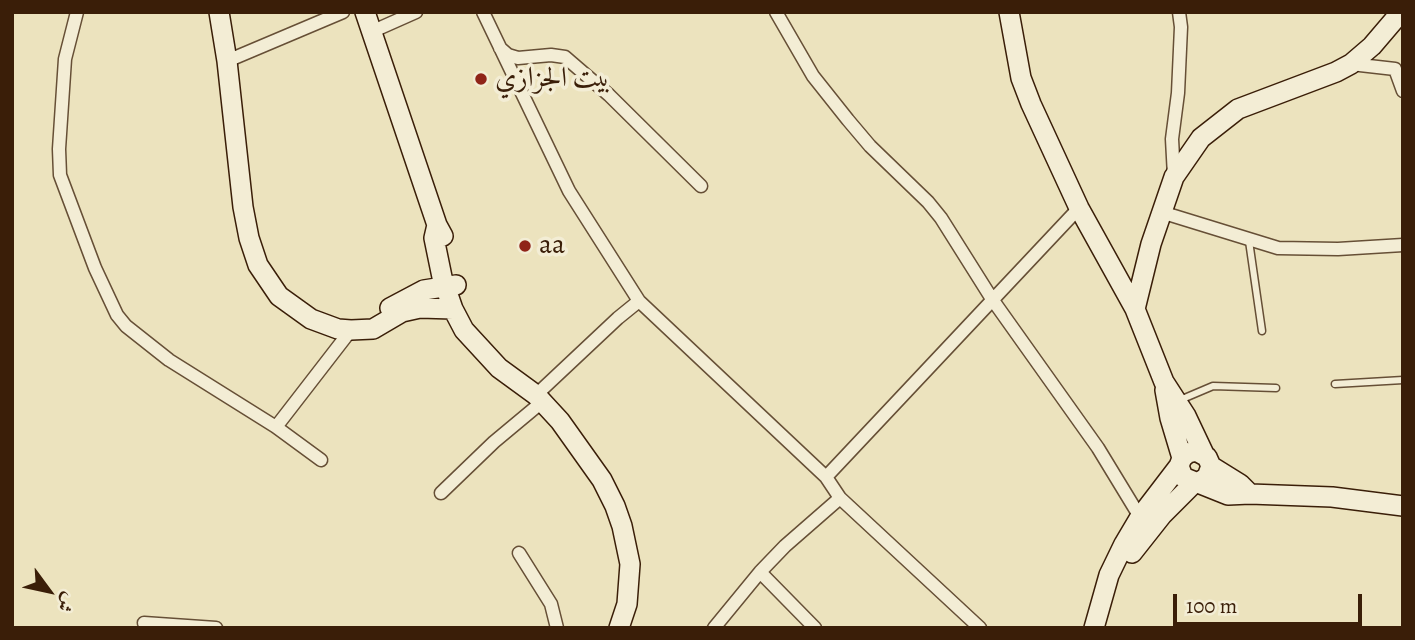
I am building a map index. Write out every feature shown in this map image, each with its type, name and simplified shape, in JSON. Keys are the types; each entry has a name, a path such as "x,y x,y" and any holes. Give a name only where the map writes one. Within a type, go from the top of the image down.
{"street":[{"path":"77,12 65,59 59,149 60,175 71,210 109,300 126,326 154,349 276,427 321,460"},
{"path":"219,12 243,207 258,265 279,296 294,309 327,325 357,330 373,329 402,312 428,307 453,309"},
{"path":"227,61 343,12"},
{"path":"365,12 437,225 444,238 453,309 464,330 499,368 539,398 560,421 597,472 615,506 630,564 627,604 619,628"},
{"path":"371,32 416,12"},
{"path":"483,12 569,191 639,301 826,477 840,498 980,628"},
{"path":"776,12 813,76 848,120 941,218 992,299 1098,448 1140,517"},
{"path":"1009,12 1021,78 1079,208 1135,309 1164,382 1207,460 1208,477 1196,483 1144,535 1114,577 1094,628"},
{"path":"1174,177 1172,139 1178,93 1181,27 1179,12"},
{"path":"1135,309 1148,255 1174,177 1201,138 1238,109 1351,64 1372,46 1401,12"},
{"path":"500,48 508,55 518,58 551,55 565,57 602,88 701,186"},
{"path":"1351,64 1399,69 1403,91"},
{"path":"826,477 1079,208"},
{"path":"1161,212 1278,248 1338,249 1403,245"},
{"path":"276,427 357,330 369,320 414,295 451,286"},
{"path":"451,286 475,327 475,340"},
{"path":"441,493 618,318 639,301"},
{"path":"1164,382 1183,477 1228,495 1332,497 1403,506"},
{"path":"1102,628 1124,544 1140,517 1188,453 1196,451 1250,494"},
{"path":"714,628 785,546 840,498"},
{"path":"519,553 551,604 557,628"},
{"path":"760,572 815,628"},
{"path":"144,623 216,628"}],"lane":[{"path":"1249,241 1262,331"},
{"path":"1335,384 1403,380"},
{"path":"1177,403 1180,399 1213,386 1276,388"}],"place":[{"name":"بيت الجزازي","path":"481,79"},
{"name":"aa","path":"525,246"}]}
